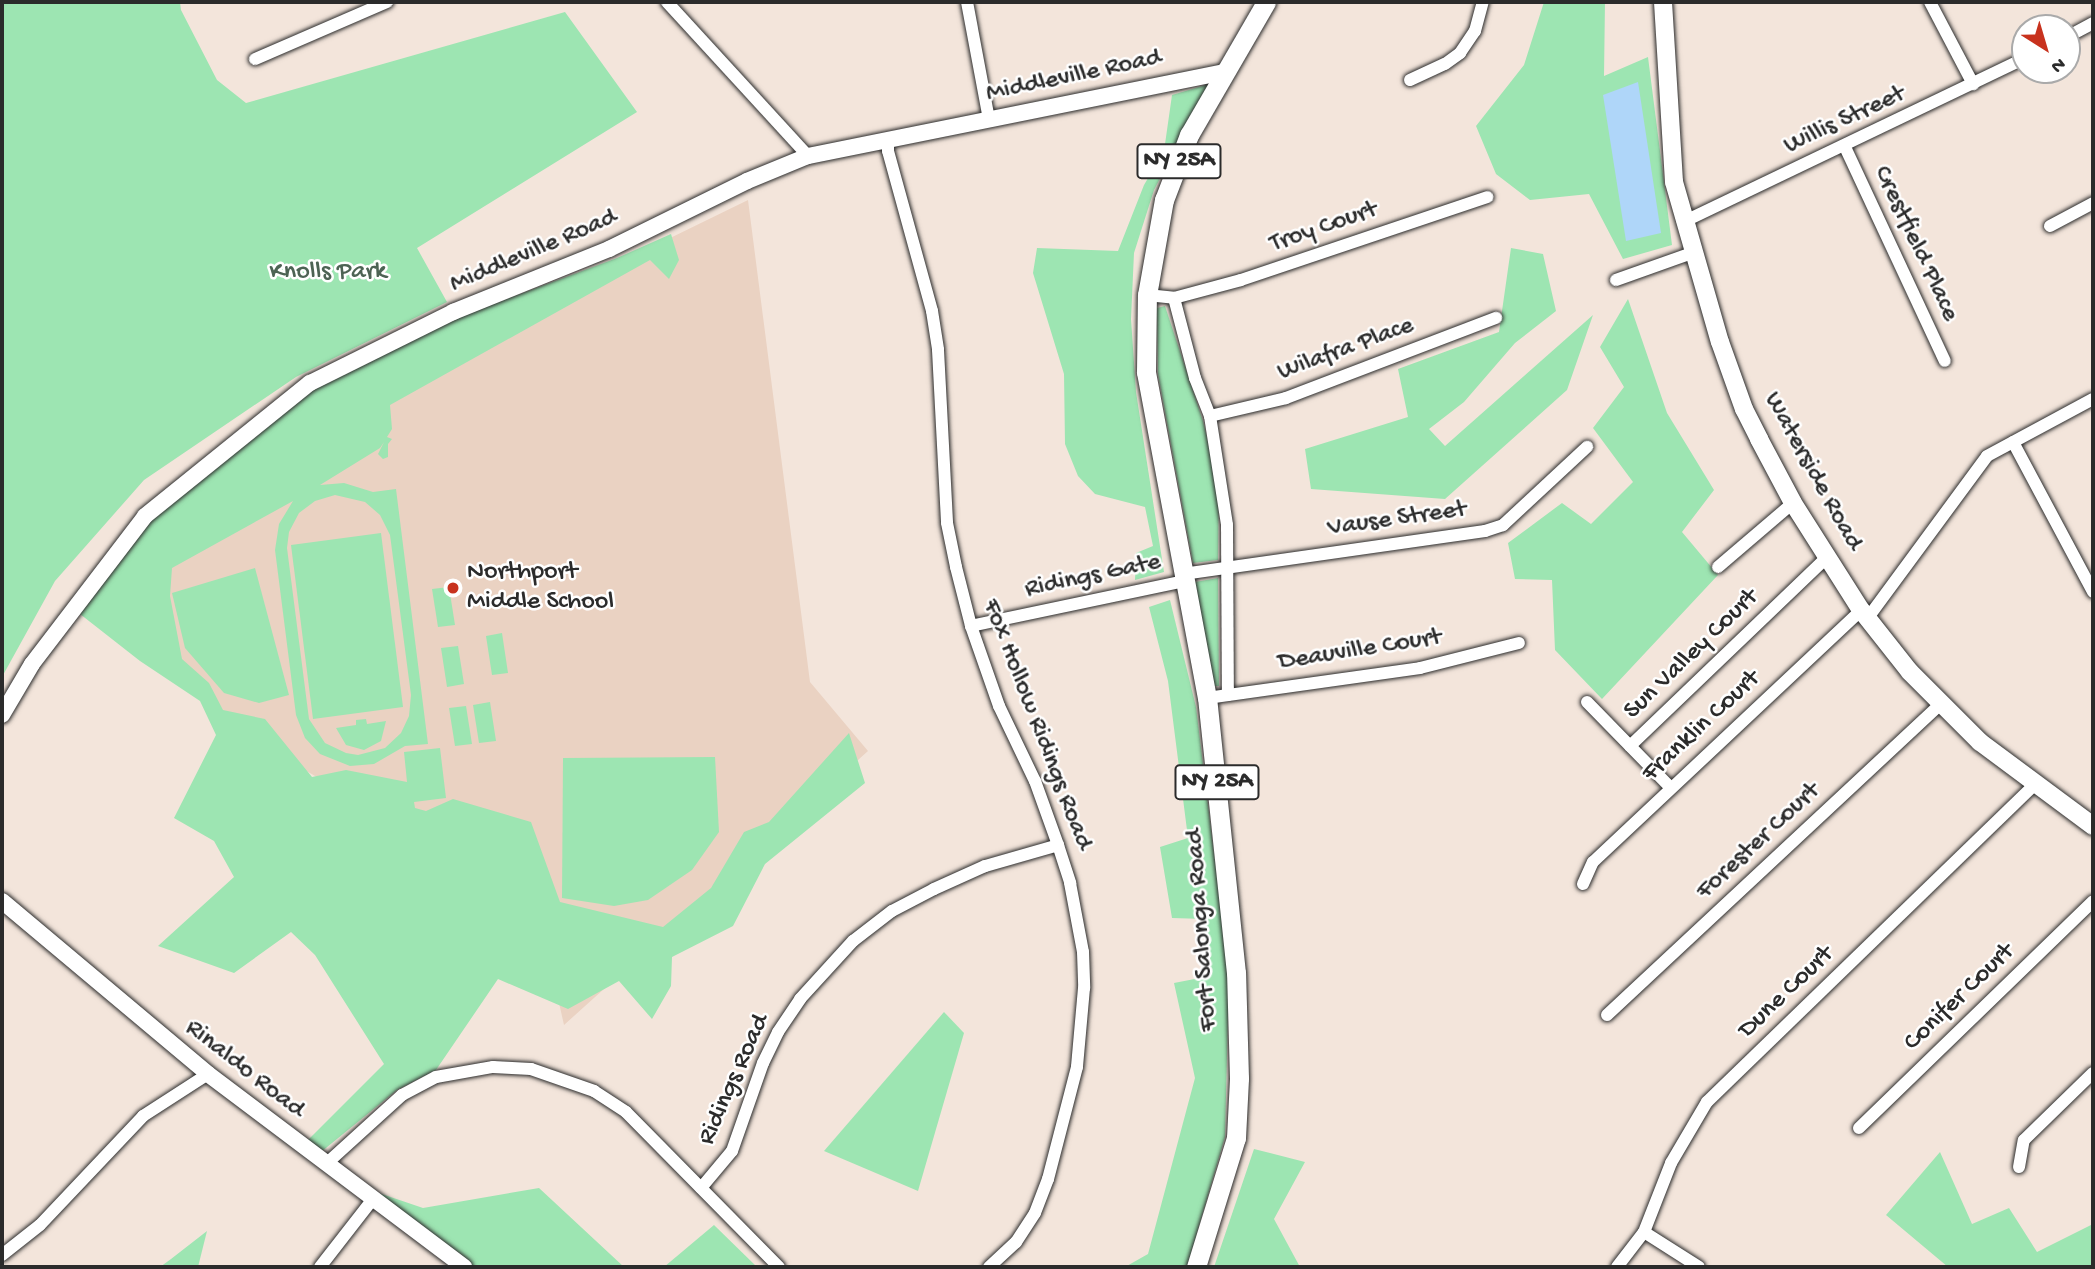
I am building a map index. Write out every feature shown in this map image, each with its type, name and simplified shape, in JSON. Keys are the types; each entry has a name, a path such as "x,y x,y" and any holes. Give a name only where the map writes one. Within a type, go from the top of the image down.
{"main road":[{"name":"Fort Salonga Road","path":"1196,1267 1236,1138 1240,1078 1236,974 1206,698 1146,372 1147,295 1164,200 1189,135 1266,2"},
{"name":"Waterside Road","path":"1663,2 1674,182 1683,222 1744,409 1793,503 1864,615 1910,672 1980,743 2093,826"}],"street":[{"path":"255,59 387,2"},
{"path":"667,2 808,156"},
{"path":"967,2 989,120"},
{"path":"1410,80 1445,64 1460,53 1475,31 1483,2"},
{"path":"1930,2 1973,85"},
{"name":"Willis Street","path":"1683,222 2011,65"},
{"name":"Middleville Road","path":"2,715 32,664 145,516 310,383 453,312 609,249 747,181 808,156 1224,72"},
{"name":"Fox Hollow Ridings Road","path":"888,138 888,151 932,312 938,350 947,523 971,626 999,706 1035,781 1058,845 1070,883 1083,952 1084,988 1077,1067 1062,1128 1035,1213 1016,1242 989,1267"},
{"name":"Crestfield Place","path":"1844,146 1945,361"},
{"name":"Troy Court","path":"1174,298 1241,280 1487,197"},
{"path":"2050,226 2093,204"},
{"path":"1616,280 1692,253"},
{"path":"1147,295 1174,298 1195,378 1210,416 1227,525 1228,695"},
{"name":"Wilafra Place","path":"1210,416 1286,398 1496,318"},
{"name":"Franklin Court","path":"1583,884 1593,862 1671,786 1864,615 1975,468 1987,456 2093,400"},
{"path":"2013,442 2093,592"},
{"name":"Vause Street","path":"1184,577 1227,566 1494,528 1503,525 1587,447"},
{"path":"1718,567 1793,503"},
{"name":"Sun Valley Court","path":"1671,786 1630,746 1827,557"},
{"name":"Ridings Gate","path":"971,626 1184,577"},
{"name":"Deauville Court","path":"1206,698 1420,668 1519,643"},
{"path":"1587,702 1630,746"},
{"name":"Forester Court","path":"1607,1015 1941,703"},
{"name":"Dune Court","path":"1617,1267 1644,1232 1671,1163 1707,1102 2034,785"},
{"name":"Ridings Road","path":"701,1188 732,1151 762,1063 778,1032 800,999 853,941 892,911 934,889 985,866 1058,845"},
{"name":"Rinaldo Road","path":"2,901 208,1074 464,1267"},
{"name":"Conifer Court","path":"1859,1128 2093,901"},
{"path":"326,1164 401,1095 436,1077 493,1067 531,1069 594,1091 626,1112 779,1267"},
{"path":"2019,1167 2024,1140 2093,1073"},
{"path":"2,1255 40,1225 143,1116 208,1074"},
{"path":"320,1267 373,1199"},
{"path":"1644,1232 1699,1267"}],"shaded area":[{"name":"Northport Middle School","path":"748,200 810,682 868,751 564,1025 542,927 495,881 267,748 138,655 128,562 621,262"}],"green space":[{"name":"Knolls Park","path":"2,2 180,2 181,10 217,80 246,103 565,12 637,112 417,248 447,302 296,377 144,480 55,581 2,677"},
{"path":"1544,2 1605,2 1604,76 1648,57 1672,245 1623,259 1589,194 1530,200 1496,174 1476,126 1524,65"},
{"path":"1209,84 1154,190 1134,253 1131,319 1136,392 1164,572 1135,580 1136,553 1153,546 1145,507 1095,494 1078,476 1065,444 1064,374 1033,273 1037,248 1118,251 1144,185 1164,151 1172,95"},
{"path":"671,234 679,260 669,279 650,260 390,405 392,429 387,437 392,439 388,444 388,457 383,459 378,454 384,442 380,448 320,485 344,483 373,492 396,489 428,744 405,746 374,764 350,766 320,754 305,738 296,715 275,550 279,524 293,501 172,568 170,596 182,659 209,683 223,710 265,719 312,777 346,770 407,782 404,752 440,748 446,798 414,802 415,808 426,811 453,799 531,822 560,902 663,927 711,888 744,832 769,822 849,733 865,783 765,864 733,926 672,957 671,986 652,1019 619,981 568,1009 498,979 436,1070 397,1090 321,1152 306,1142 384,1064 315,955 291,932 234,973 158,946 234,877 214,841 174,818 216,735 200,701 140,661 80,614 152,518 310,391 458,317 617,258","holes":["335,495 365,502 380,515 390,535 411,695 409,716 401,733 385,748 358,755 346,753 325,743 309,719 287,548 289,532 299,513 315,501"]},
{"path":"1511,248 1543,254 1556,311 1515,343 1464,402 1429,429 1445,446 1593,315 1567,390 1445,499 1311,489 1305,449 1408,417 1398,369 1499,332"},
{"path":"1628,299 1667,413 1714,490 1682,532 1718,575 1602,699 1555,650 1552,580 1515,579 1508,543 1562,503 1591,524 1633,482 1593,428 1624,387 1600,347"},
{"path":"1165,306 1203,421 1219,488 1218,560 1193,563 1158,374 1157,308"},
{"path":"381,533 403,707 313,719 291,545"},
{"path":"255,568 289,695 259,703 224,693 185,648 172,593"},
{"path":"1218,578 1219,686 1213,686 1195,582"},
{"path":"449,587 455,625 438,627 432,589"},
{"path":"1170,600 1196,707 1229,976 1225,1137 1187,1267 1125,1267 1148,1254 1195,1078 1174,983 1210,976 1204,919 1172,918 1160,847 1188,838 1168,681 1149,607"},
{"path":"502,633 508,673 492,675 486,636"},
{"path":"458,646 464,684 447,687 441,648"},
{"path":"490,702 496,741 479,743 473,705"},
{"path":"466,706 472,744 455,746 449,708"},
{"path":"366,719 367,724 386,721 381,741 364,750 346,745 336,728 356,725 356,720"},
{"path":"715,757 719,832 692,870 648,900 614,906 562,898 563,758"},
{"path":"944,1012 964,1033 918,1191 824,1151"},
{"path":"1254,1149 1305,1162 1274,1219 1300,1267 1214,1267"},
{"path":"1940,1152 1972,1224 2009,1208 2037,1252 2093,1224 2093,1266 1948,1267 1886,1215"},
{"path":"539,1188 624,1267 473,1267 373,1191 423,1208"},
{"path":"714,1225 757,1267 664,1267"},
{"path":"207,1231 198,1267 160,1267 171,1259"}],"water":[{"path":"1638,82 1661,233 1626,241 1603,95"}],"place":[{"name":"Northport Middle School","path":"453,588"}]}
